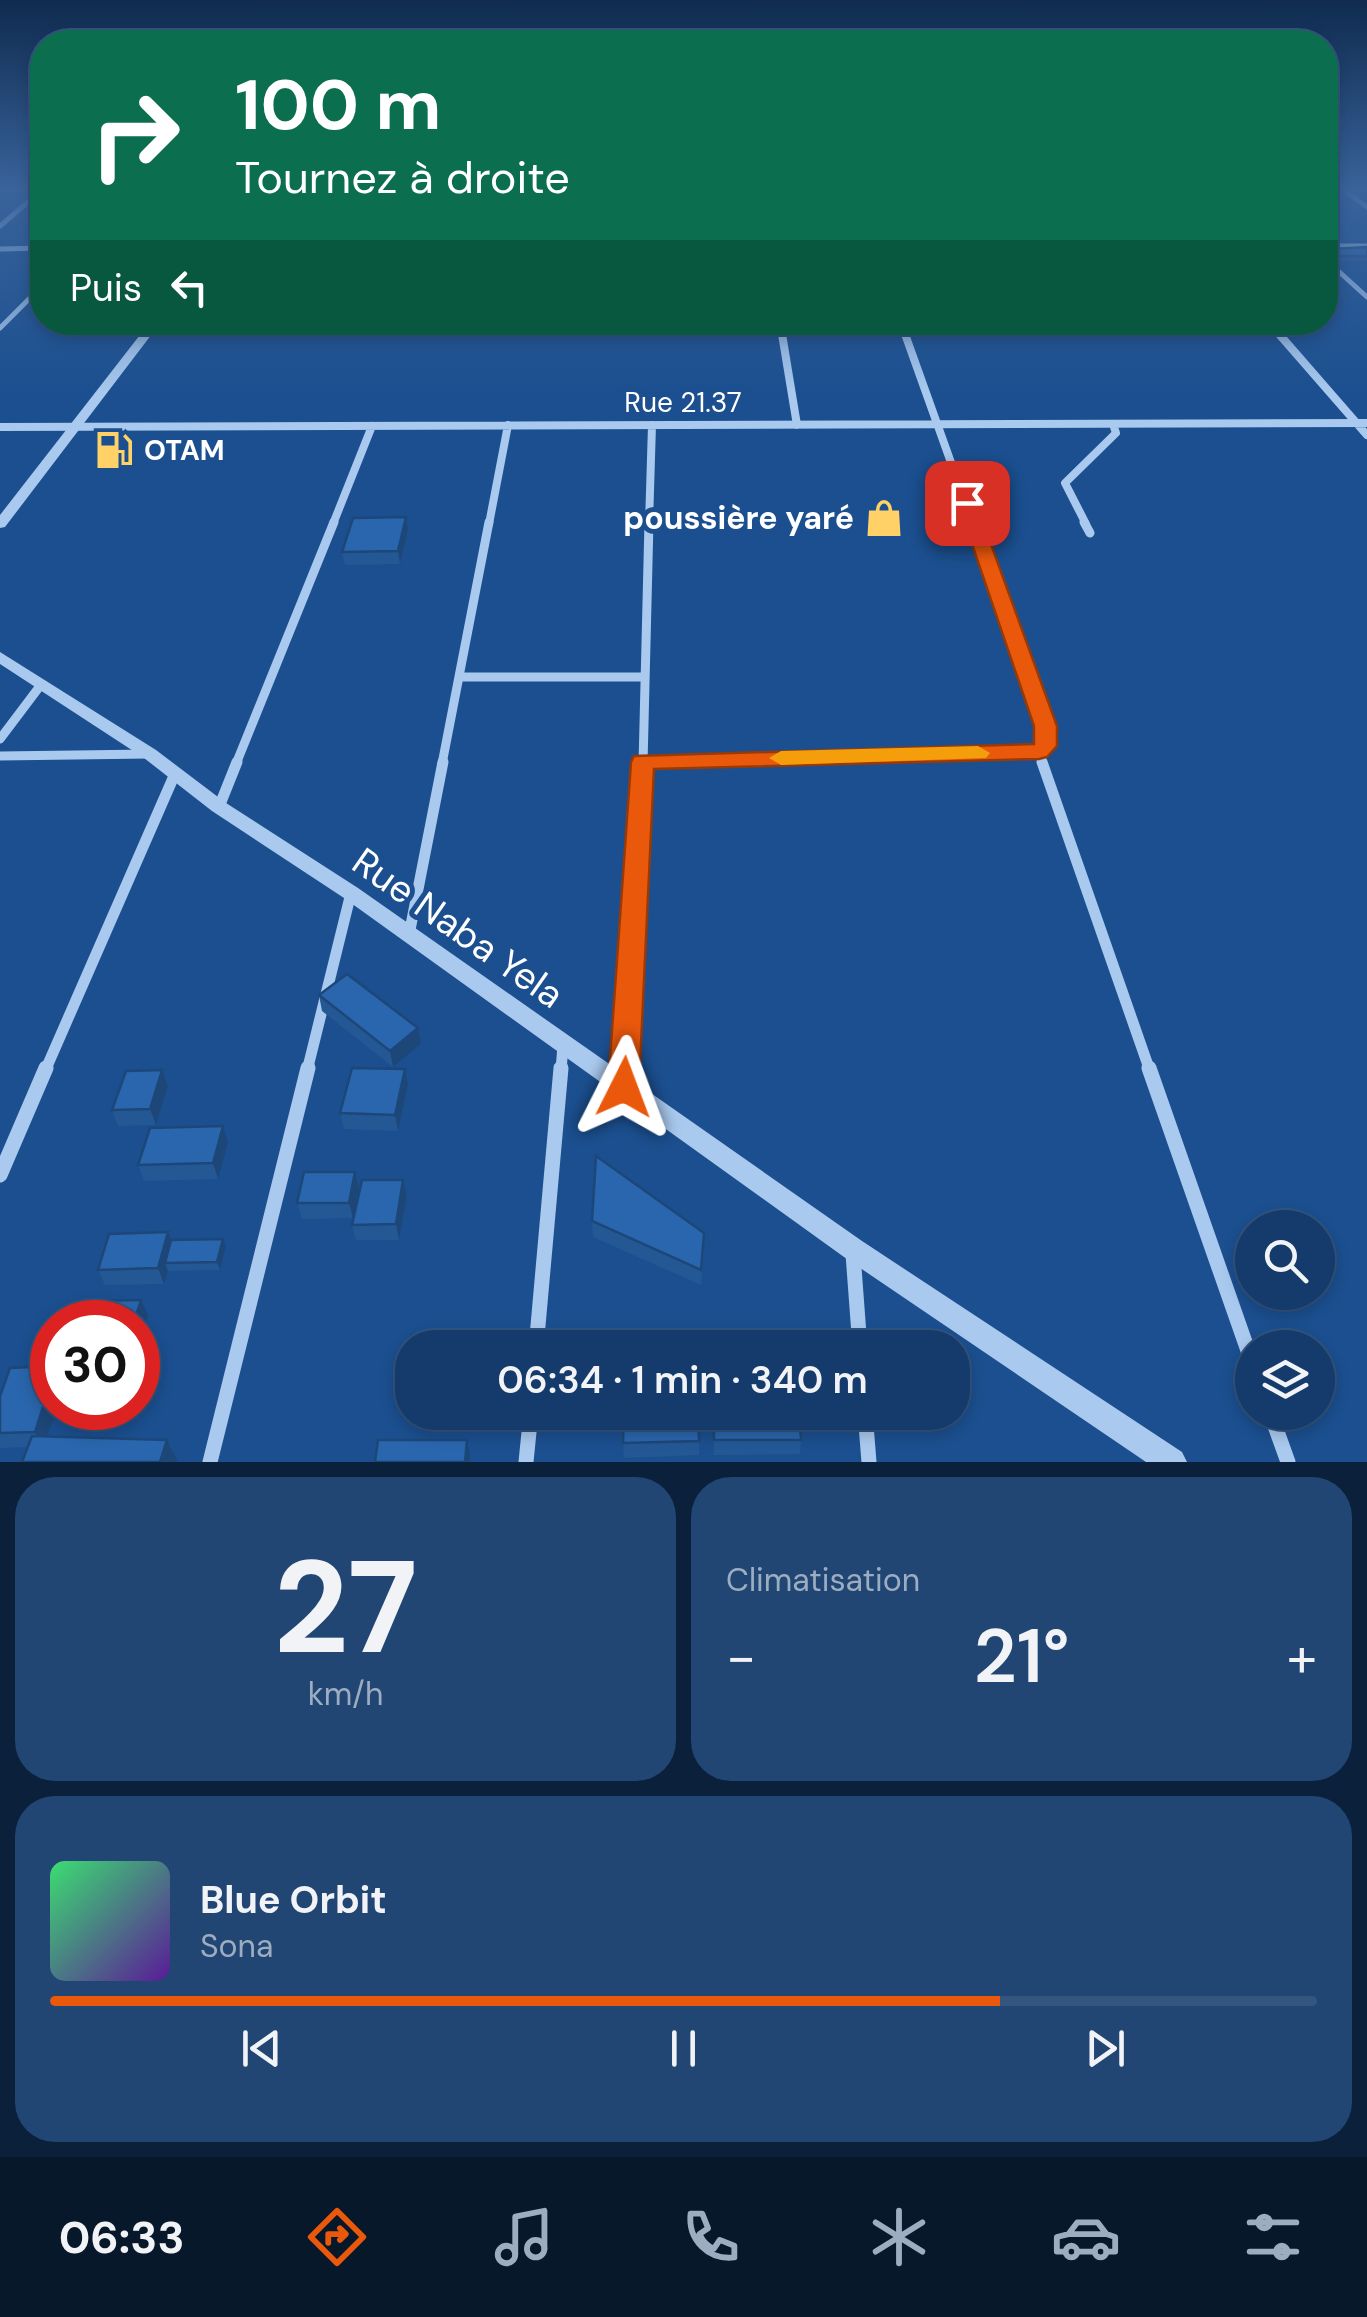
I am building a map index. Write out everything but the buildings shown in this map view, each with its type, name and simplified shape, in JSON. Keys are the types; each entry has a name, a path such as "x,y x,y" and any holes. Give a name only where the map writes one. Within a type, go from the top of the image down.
{"street":[{"path":"1338,271 1367,297"},
{"path":"0,328 30,298"},
{"path":"0,524 146,335"},
{"path":"782,335 797,424"},
{"path":"906,335 1046,726 1048,738 1039,752"},
{"path":"1279,335 1367,435"},
{"name":"Rue 21.37","path":"0,427 1367,423"},
{"path":"1090,534 1065,483 1074,470 1106,446 1116,433 1113,424"},
{"path":"409,936 508,425"},
{"path":"624,1087 642,762 652,425"},
{"path":"219,808 372,426"},
{"name":"Rue Naba Yela","path":"0,658 150,754 219,808 351,893 852,1249 1172,1462"},
{"path":"461,676 645,678"},
{"path":"0,739 40,686"},
{"path":"642,762 1039,752"},
{"path":"1039,752 1241,1330"},
{"path":"0,756 150,754"},
{"path":"0,1174 174,776"},
{"path":"210,1462 351,893"},
{"path":"538,1330 563,1045"},
{"path":"852,1249 859,1330"},
{"path":"526,1462 529,1430"},
{"path":"867,1430 869,1462"},
{"path":"1276,1430 1288,1462"}],"slow traffic":[{"path":"781,758 978,753"}],"place":[{"name":"OTAM","path":"114,450"},
{"name":"poussière yaré","path":"884,518"}],"route":[{"path":"624,1087 642,762 1039,752 1045,746 1046,726 967,503"}]}
